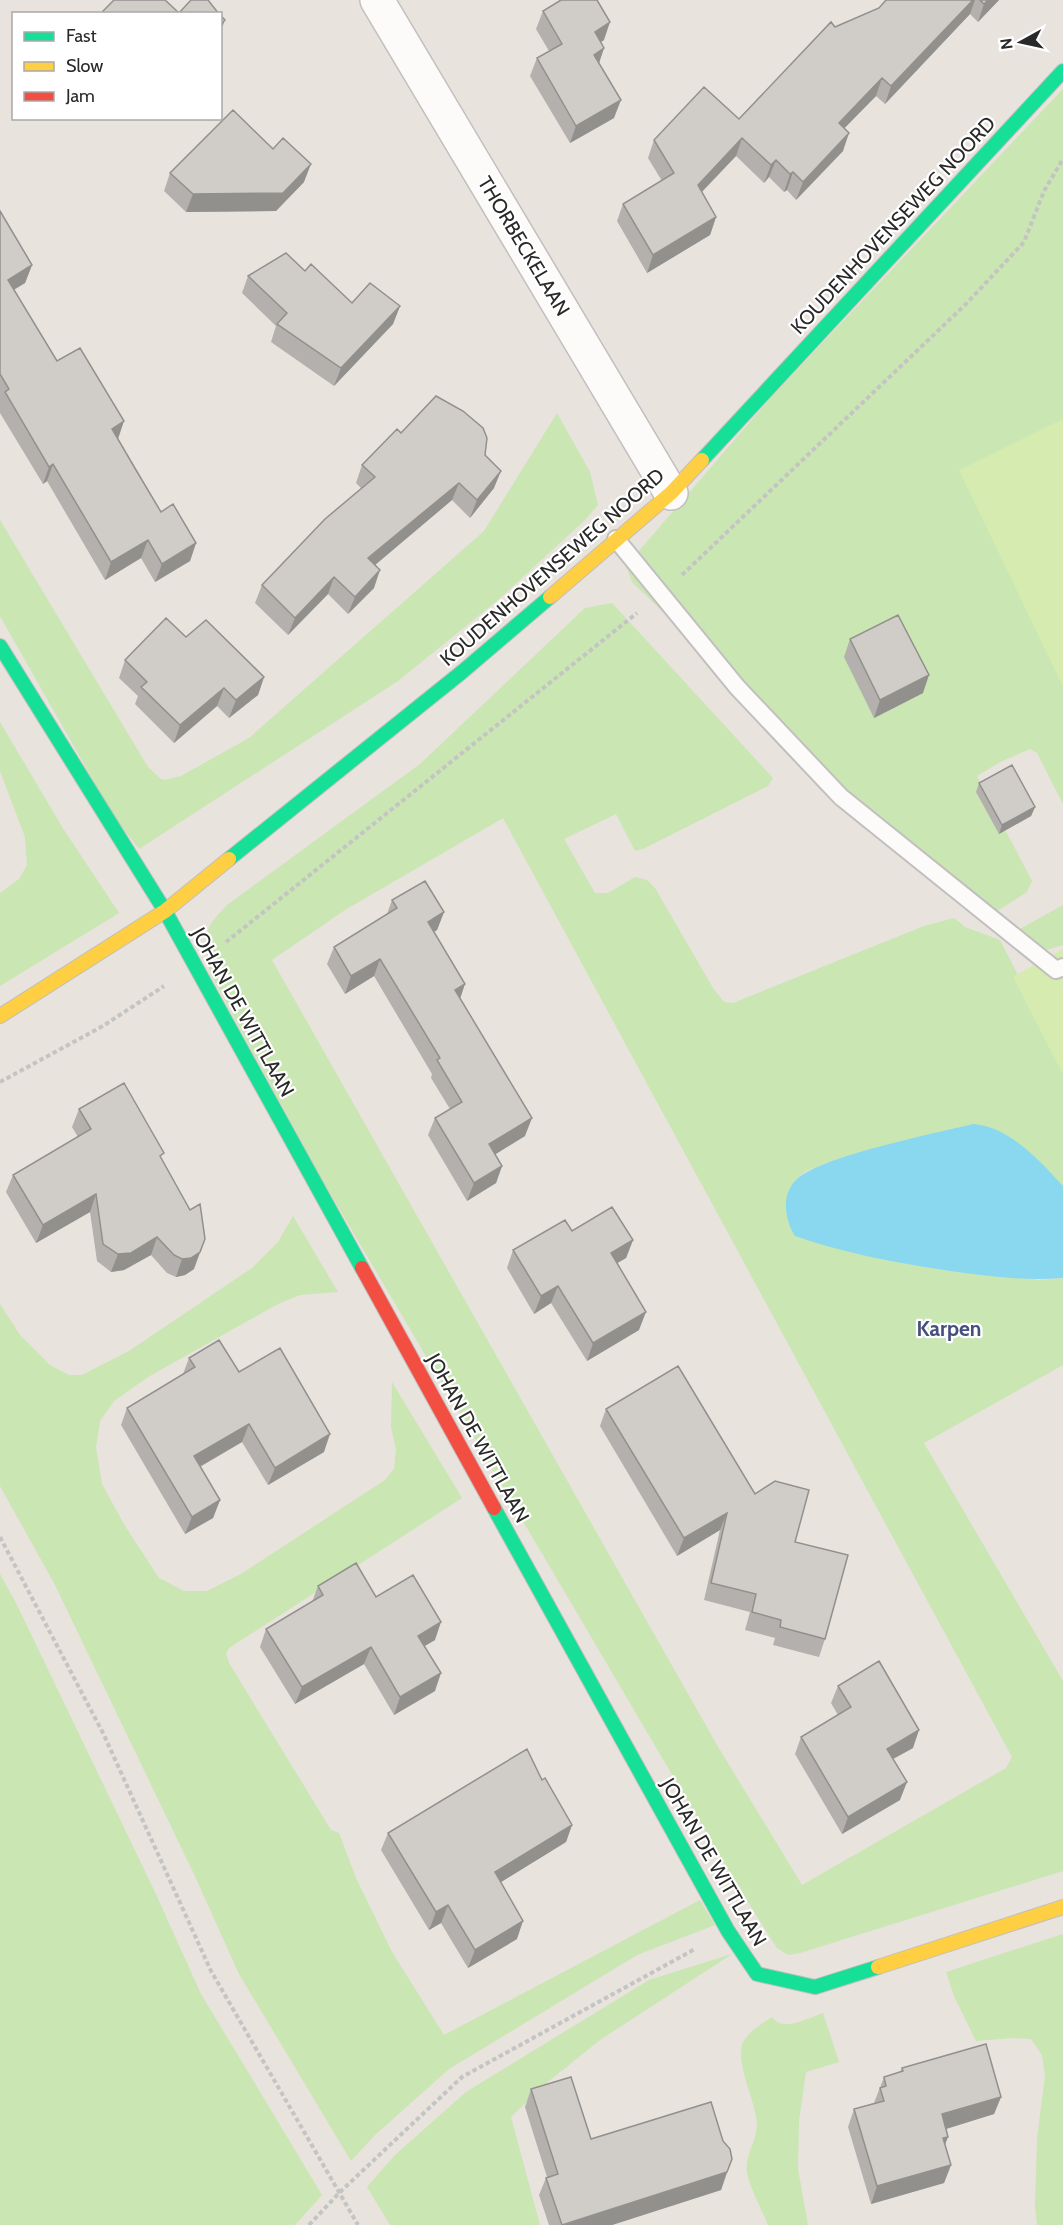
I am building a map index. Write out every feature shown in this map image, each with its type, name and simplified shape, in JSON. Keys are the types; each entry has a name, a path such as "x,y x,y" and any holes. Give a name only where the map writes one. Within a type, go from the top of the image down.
{"street":[{"name":"THORBECKELAAN","path":"377,0 671,493"},
{"name":"KOUDENHOVENSEWEG NOORD","path":"0,1016 165,911 462,672 671,493 1063,71"},
{"name":"JOHAN DE WITTLAAN","path":"0,646 165,911 728,1931 757,1974 815,1987 1063,1907"}],"lane":[{"path":"616,539 737,687 841,796 1056,970 1063,967"}],"path":[{"path":"0,1082 103,1026 195,966 661,594 966,304 1024,242 1044,191 1063,159"},
{"path":"0,1537 104,1735 211,1971 358,2225"},
{"path":"309,2225 339,2193 462,2077 728,1931"}],"green space":[{"path":"1063,89 1063,804 1037,753 1030,749 1000,762 977,776 1032,881 1027,892 997,911 857,800 632,582 626,566 774,394"},
{"path":"557,413 590,472 598,505 585,520 498,600 398,681 139,849 114,817 0,616 0,520 148,767 165,780 181,776 249,738 484,531"},
{"path":"1063,419 1063,687 959,470"},
{"path":"612,603 773,778 768,786 635,851 616,814 564,839 595,893 608,893 635,877 647,880 655,888 713,988 724,1002 733,1003 924,926 954,918 965,927 1000,940 1063,1063 1063,1186 1024,1148 973,1124 864,1151 806,1171 794,1181 1036,1280 1063,1278 1063,1365 924,1443 1063,1681 1063,1871 788,1955 777,1948 734,1880 320,1176 210,973 206,951 208,929 227,905 420,764 585,608","holes":["503,818 1012,1757 1006,1768 802,1885 717,1745 272,960 345,910"]},
{"path":"0,722 64,830 119,913 0,986 0,893 19,879 27,865 25,837 0,771"},
{"path":"1063,905 1063,945 1046,950 1035,945 1018,930"},
{"path":"1063,949 1063,1075 1013,977"},
{"path":"293,1216 338,1292 300,1295 278,1304 148,1377 114,1401 100,1421 96,1447 102,1484 125,1526 159,1578 184,1591 207,1591 241,1574 385,1480 394,1469 396,1449 391,1427 392,1382 462,1498 229,1648 226,1653 229,1663 331,1830 339,1833 356,1878 392,1952 444,2035 700,1900 715,1925 637,1955 449,2069 375,2135 351,2161 239,1974 193,1872 54,1583 0,1486 0,1304 20,1335 50,1365 69,1375 82,1375 129,1351 252,1268 278,1242"},
{"path":"0,1574 154,1890 201,1994 322,2195 295,2225 0,2225"},
{"path":"1063,1934 1063,2225 1037,2225 1035,2206 1037,2138 1045,2076 1042,2055 1031,2039 976,2041 954,1996 946,1972"},
{"path":"732,1954 600,2040 544,2085 511,2117 540,2225 390,2225 367,2187 395,2155 466,2092 649,1980"},
{"path":"823,2013 839,2062 806,2072 799,2121 798,2169 808,2225 768,2225 747,2173 747,2160 757,2123 742,2063 742,2045 751,2032 772,2017 777,2022 789,2024"}],"water":[{"path":"973,1124 999,1131 1023,1146 1063,1186 1063,1278 988,1276 944,1270 868,1256 795,1236 787,1216 786,1201 795,1181 807,1172 827,1163 878,1147"}],"building":[{"path":"114,0 165,0 178,12 104,12"},
{"path":"191,0 208,0 217,12 180,12"},
{"path":"561,0 597,0 610,22 595,32 604,48 594,55 621,100 576,126 537,58 562,44 543,11"},
{"path":"886,0 973,0 891,86 882,78 839,123 849,133 803,182 793,172 790,174 776,160 771,165 742,138 698,185 716,217 653,255 623,204 674,173 654,140 704,87 739,119 831,22 835,27 879,8"},
{"path":"233,110 273,149 283,138 311,164 283,193 193,194 170,173"},
{"path":"0,211 32,265 8,280 57,361 80,348 124,421 112,429 136,470 161,512 173,504 196,543 162,564 148,540 111,562 53,464 49,467 5,392 9,389 0,374"},
{"path":"286,253 305,271 311,264 352,303 370,283 400,306 341,368 277,324 287,313 248,276"},
{"path":"436,396 463,411 483,428 487,438 485,455 501,471 477,500 459,483 368,558 380,570 355,597 334,577 295,618 262,585 325,519 375,477 362,465 397,429 401,433"},
{"path":"898,615 929,675 880,700 850,639"},
{"path":"166,618 186,637 206,620 264,677 236,700 224,688 180,725 141,687 147,682 125,660"},
{"path":"1012,765 1035,807 1002,825 979,783"},
{"path":"425,881 444,912 428,922 465,984 455,990 532,1118 489,1144 502,1166 474,1183 435,1118 462,1102 437,1060 440,1058 380,959 351,976 334,947 397,908 392,900"},
{"path":"124,1083 164,1153 160,1156 190,1210 200,1204 205,1239 200,1252 191,1258 182,1259 174,1255 157,1237 131,1253 118,1254 103,1244 96,1194 43,1225 13,1175 91,1129 79,1109"},
{"path":"612,1207 633,1240 611,1253 646,1312 593,1343 558,1286 541,1296 513,1250 565,1220 572,1231"},
{"path":"219,1340 239,1372 280,1348 330,1434 275,1468 249,1424 194,1456 220,1500 192,1517 127,1408 195,1367 189,1358"},
{"path":"678,1366 755,1494 775,1481 809,1490 795,1542 848,1555 825,1639 780,1627 781,1620 752,1612 756,1594 711,1583 727,1513 684,1538 606,1409"},
{"path":"356,1563 376,1597 413,1575 441,1622 418,1636 441,1673 400,1697 371,1647 302,1687 266,1629 323,1595 318,1586"},
{"path":"879,1661 919,1730 887,1749 907,1782 848,1817 801,1737 851,1707 838,1686"},
{"path":"527,1749 542,1780 545,1778 572,1825 495,1872 523,1921 475,1950 448,1905 436,1912 388,1833"},
{"path":"986,2044 1001,2097 942,2114 948,2137 943,2138 951,2165 877,2186 854,2109 884,2101 880,2088 886,2086 884,2077 903,2071 902,2068"},
{"path":"571,2077 591,2139 711,2102 723,2141 730,2149 732,2159 727,2172 562,2225 546,2178 558,2174 531,2089"}],"traffic: fast":[{"path":"702,460 1063,71"},
{"path":"229,859 462,672 550,597"},
{"path":"0,646 165,911 362,1268"},
{"path":"494,1508 728,1931 757,1974 815,1987 878,1967"}],"traffic: slow":[{"path":"550,597 671,493 702,460"},
{"path":"0,1016 165,911 229,859"},
{"path":"878,1967 1063,1907"}],"traffic: jam":[{"path":"362,1268 494,1508"}],"district":[{"name":"Karpen","path":"949,1328"}]}
